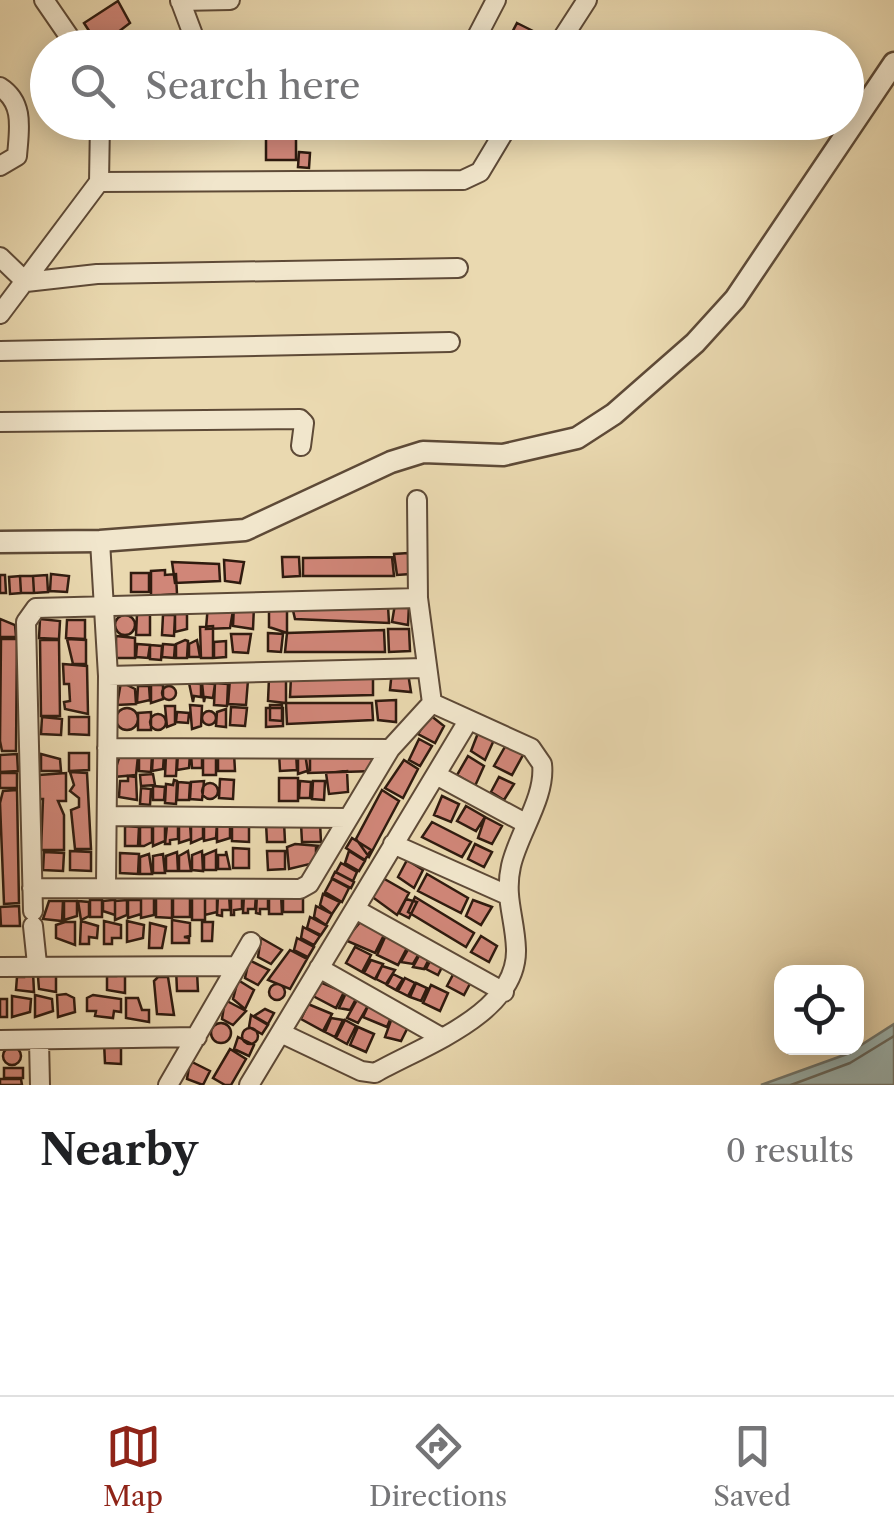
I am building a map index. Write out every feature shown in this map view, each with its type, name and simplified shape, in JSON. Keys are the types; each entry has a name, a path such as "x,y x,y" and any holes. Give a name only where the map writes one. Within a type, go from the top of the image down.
{"street":[{"path":"44,0 65,30"},
{"path":"191,30 180,1 230,0"},
{"path":"480,30 496,0"},
{"path":"568,30 587,0"},
{"path":"864,108 894,64"},
{"path":"0,87 16,102 20,118 16,156 0,166"},
{"path":"0,314 99,182 100,140"},
{"path":"99,182 462,180 480,172 499,140"},
{"path":"0,542 100,542 245,530 391,462 423,452 503,456 577,438 614,414 735,299 843,140"},
{"path":"0,257 26,282"},
{"path":"26,282 97,274 458,268"},
{"path":"0,350 450,342"},
{"path":"0,422 300,419 300,446"},
{"path":"417,500 418,598 424,668 432,704"},
{"path":"100,542 108,676 106,885"},
{"path":"37,964 26,622 36,608 418,598"},
{"path":"108,676 424,668"},
{"path":"32,888 106,885 300,889 309,884 390,749 432,704"},
{"path":"281,1032 361,1071 374,1073 476,1018 504,992 516,950 505,894 543,772 538,755 432,704"},
{"path":"249,1085 468,721"},
{"path":"108,748 390,749"},
{"path":"438,776 526,823"},
{"path":"109,816 347,818"},
{"path":"394,844 505,894"},
{"path":"355,909 504,992"},
{"path":"168,1085 252,942"},
{"path":"0,967 236,966"},
{"path":"319,968 439,1036"},
{"path":"0,1040 197,1037"},
{"path":"40,1041 40,1085"}],"water":[{"path":"894,1024 894,1085 761,1085 844,1055 864,1055 864,1043"}],"building":[{"path":"118,1 130,23 121,30 88,30 84,23"},
{"path":"266,140 296,140 296,160 266,160"},
{"path":"299,152 310,153 309,168 298,167"},
{"path":"408,553 410,574 397,575 394,554"},
{"path":"282,557 299,557 300,576 283,577"},
{"path":"392,557 394,576 303,576 303,558"},
{"path":"224,560 244,562 240,583 225,581"},
{"path":"172,562 219,564 220,581 175,583"},
{"path":"165,570 165,575 176,574 177,594 151,596 151,571"},
{"path":"131,573 149,573 149,592 131,592"},
{"path":"51,574 69,576 67,592 50,591"},
{"path":"0,575 5,575 6,593 0,593"},
{"path":"47,575 48,592 34,593 33,576"},
{"path":"20,576 21,593 10,594 9,577"},
{"path":"20,576 33,576 34,593 21,593"},
{"path":"208,604 234,605 230,628 206,629"},
{"path":"395,604 409,605 408,625 392,622"},
{"path":"234,605 254,606 253,629 233,626"},
{"path":"287,606 287,633 269,627 269,608"},
{"path":"292,606 388,606 389,623 295,619"},
{"path":"137,614 150,614 150,635 136,635"},
{"path":"175,614 187,614 187,629 175,632"},
{"path":"121,615 129,615 135,625 129,635 121,635 115,629 115,621"},
{"path":"163,615 175,615 174,636 162,635"},
{"path":"0,619 15,625 16,637 0,637"},
{"path":"40,619 60,621 59,639 39,638"},
{"path":"67,620 85,620 85,639 66,638"},
{"path":"213,626 213,658 201,658 200,627"},
{"path":"388,629 409,629 410,651 389,652"},
{"path":"384,630 385,652 285,652 287,633"},
{"path":"268,633 283,634 281,652 268,651"},
{"path":"231,634 251,634 248,653 233,652"},
{"path":"116,636 135,638 135,658 116,658"},
{"path":"1,639 17,639 16,751 2,751 0,741"},
{"path":"67,639 86,640 86,664 73,664"},
{"path":"40,640 59,640 60,716 41,716"},
{"path":"185,640 187,658 176,658 176,644"},
{"path":"197,640 200,657 189,657 189,644"},
{"path":"226,641 226,657 214,658 214,642"},
{"path":"137,644 150,645 148,658 136,657"},
{"path":"163,644 175,645 174,658 162,657"},
{"path":"150,645 162,646 161,660 150,659"},
{"path":"63,664 87,666 88,714 65,709 64,702 70,701"},
{"path":"392,670 408,673 411,692 390,690"},
{"path":"373,675 373,695 290,697 291,677"},
{"path":"269,678 286,678 286,703 268,701"},
{"path":"230,679 248,680 246,705 228,704"},
{"path":"121,682 135,689 136,704 117,705"},
{"path":"189,683 201,684 201,697 194,696 193,702"},
{"path":"202,683 215,684 213,698 205,697 204,702"},
{"path":"215,683 228,684 227,706 214,705"},
{"path":"151,685 163,685 163,699 151,703"},
{"path":"138,686 149,686 150,700 137,703"},
{"path":"169,686 176,693 169,700 162,693"},
{"path":"396,700 396,722 378,720 376,701"},
{"path":"286,703 372,703 373,720 287,724"},
{"path":"190,705 202,706 201,726 192,729"},
{"path":"270,705 282,705 282,721 270,720"},
{"path":"165,706 175,706 175,724 167,727"},
{"path":"231,707 247,708 245,726 230,725"},
{"path":"127,708 135,711 135,727 127,730 119,727 116,719 119,711"},
{"path":"266,708 283,708 283,726 266,727"},
{"path":"226,709 226,727 216,726 217,712"},
{"path":"209,711 216,718 209,725 202,718"},
{"path":"151,712 151,730 138,730 138,713"},
{"path":"177,712 189,713 188,723 176,722"},
{"path":"158,714 166,722 158,730 150,722"},
{"path":"430,715 444,726 435,743 418,734"},
{"path":"42,717 62,719 61,735 41,734"},
{"path":"69,717 89,717 89,735 69,734"},
{"path":"478,733 494,740 485,760 471,751"},
{"path":"419,739 432,746 420,766 409,760"},
{"path":"506,745 523,755 512,775 494,766"},
{"path":"310,750 310,770 298,774 298,752"},
{"path":"373,750 375,771 308,773 305,753"},
{"path":"279,752 296,752 297,770 280,771"},
{"path":"69,753 89,753 89,770 69,771"},
{"path":"178,753 190,754 189,768 177,770"},
{"path":"203,753 216,753 216,775 203,775"},
{"path":"234,753 235,771 218,771 218,758"},
{"path":"17,754 18,771 0,772 0,755"},
{"path":"41,754 60,759 61,771 41,771"},
{"path":"153,754 164,755 163,769 152,771"},
{"path":"191,754 202,754 202,768 192,768"},
{"path":"120,755 138,756 136,775 113,777"},
{"path":"166,755 177,756 176,776 165,776"},
{"path":"139,756 152,756 151,772 139,771"},
{"path":"468,756 484,766 475,786 457,775"},
{"path":"404,760 418,769 403,798 385,788"},
{"path":"347,771 348,792 329,794 326,773"},
{"path":"70,772 87,773 91,849 75,849 71,810 79,807 79,798 70,791 74,785"},
{"path":"0,773 17,773 17,788 0,788"},
{"path":"66,773 66,801 58,801 64,815 64,850 41,850 43,799 39,799 39,775"},
{"path":"153,774 155,785 141,786 140,775"},
{"path":"128,776 136,777 137,800 119,797 120,781 128,781"},
{"path":"499,777 514,784 504,800 491,792"},
{"path":"279,778 298,778 298,801 279,801"},
{"path":"220,779 234,780 233,799 219,798"},
{"path":"174,780 176,804 165,803 166,784 173,785"},
{"path":"204,781 202,800 190,799 191,782"},
{"path":"300,781 311,782 310,798 299,798"},
{"path":"313,781 325,781 324,800 312,799"},
{"path":"178,782 190,783 189,800 177,800"},
{"path":"210,783 218,791 210,799 202,791"},
{"path":"153,786 165,787 164,800 153,800"},
{"path":"141,788 151,789 150,805 140,804"},
{"path":"17,790 19,903 4,904 0,803 3,791"},
{"path":"382,790 399,801 369,857 356,839"},
{"path":"442,796 459,804 451,822 434,815"},
{"path":"466,806 485,817 476,831 457,821"},
{"path":"485,817 502,826 492,844 478,838"},
{"path":"232,822 249,822 249,842 232,841"},
{"path":"284,822 285,842 267,842 266,823"},
{"path":"432,822 471,842 462,857 422,837"},
{"path":"203,823 203,838 191,843 191,824"},
{"path":"204,823 217,823 216,838 204,841"},
{"path":"217,823 230,823 230,838 217,842"},
{"path":"320,823 321,842 302,842 301,824"},
{"path":"190,824 191,839 179,843 179,825"},
{"path":"165,825 165,841 153,846 153,826"},
{"path":"167,825 178,825 178,839 170,840 170,844 165,844"},
{"path":"125,826 139,827 138,846 125,846"},
{"path":"140,827 152,827 152,842 144,846 140,846"},
{"path":"352,838 371,850 365,860 346,848"},
{"path":"295,844 320,848 316,848 316,857 310,864 289,869 287,847"},
{"path":"475,844 492,852 484,867 468,859"},
{"path":"233,848 249,849 249,868 233,868"},
{"path":"216,850 216,870 204,870 204,855"},
{"path":"70,851 91,852 91,871 70,870"},
{"path":"188,851 191,871 179,871 179,856"},
{"path":"202,851 203,871 192,870 192,855"},
{"path":"226,851 230,869 218,869 218,855 226,855"},
{"path":"267,851 285,851 285,869 268,870"},
{"path":"349,851 365,861 359,871 345,863"},
{"path":"44,852 64,853 63,871 43,870"},
{"path":"177,852 178,871 166,871 166,856"},
{"path":"120,853 139,854 138,874 120,873"},
{"path":"149,854 152,874 140,874 140,857"},
{"path":"163,854 165,873 153,873 153,856"},
{"path":"407,860 423,870 414,888 398,877"},
{"path":"341,863 357,872 353,881 336,872"},
{"path":"335,872 354,882 351,888 332,878"},
{"path":"427,874 468,898 461,913 418,891"},
{"path":"381,877 409,893 397,915 371,896"},
{"path":"332,879 349,888 342,902 325,892"},
{"path":"192,894 205,894 205,920 192,920"},
{"path":"231,894 242,895 242,909 234,910 234,915 231,915"},
{"path":"244,894 256,894 255,909 248,909 248,913 243,913"},
{"path":"257,894 268,894 268,909 260,909 260,914 256,913"},
{"path":"269,894 281,894 282,914 269,914"},
{"path":"283,894 303,894 303,912 283,912"},
{"path":"323,894 340,902 332,914 320,905"},
{"path":"218,895 229,895 230,910 222,910 222,916 217,915"},
{"path":"205,896 217,896 217,912 205,915"},
{"path":"173,897 190,898 190,917 173,917"},
{"path":"415,897 474,933 466,947 408,912"},
{"path":"141,898 154,898 154,915 141,918"},
{"path":"156,898 172,898 172,918 156,917"},
{"path":"406,899 417,902 409,918 399,913"},
{"path":"90,900 102,900 102,917 90,917"},
{"path":"115,900 115,915 103,911 103,901"},
{"path":"127,900 127,915 115,920 115,901"},
{"path":"128,900 141,900 141,914 128,918"},
{"path":"473,900 492,907 481,925 466,916"},
{"path":"49,901 63,901 62,921 43,919"},
{"path":"64,901 77,901 77,916 64,920"},
{"path":"78,901 89,902 89,916 81,920"},
{"path":"19,906 20,926 1,926 0,907"},
{"path":"316,906 332,914 326,925 314,917"},
{"path":"310,917 327,926 321,935 307,928"},
{"path":"172,920 190,923 190,936 184,937 189,938 189,943 172,943"},
{"path":"362,920 385,933 375,953 345,940"},
{"path":"81,921 98,926 97,938 89,937 89,944 80,944"},
{"path":"104,921 121,925 121,938 112,938 112,944 104,944"},
{"path":"127,921 144,925 143,938 127,942"},
{"path":"75,922 75,945 56,938 56,925"},
{"path":"202,922 213,922 212,941 202,941"},
{"path":"150,923 166,927 162,948 149,948"},
{"path":"303,927 320,936 314,945 301,938"},
{"path":"386,935 408,946 398,965 377,955"},
{"path":"481,936 497,946 489,962 471,952"},
{"path":"261,938 282,950 271,964 258,957"},
{"path":"297,938 314,947 308,957 294,950"},
{"path":"410,946 420,952 413,964 401,962"},
{"path":"355,947 371,955 362,972 346,963"},
{"path":"290,950 307,959 290,989 268,980"},
{"path":"421,952 430,957 424,969 413,967"},
{"path":"432,957 444,963 438,975 426,969"},
{"path":"249,960 269,970 258,985 245,978"},
{"path":"371,960 383,964 375,979 364,973"},
{"path":"382,966 395,970 386,984 376,979"},
{"path":"176,968 197,972 198,991 177,991"},
{"path":"456,969 473,978 464,995 447,986"},
{"path":"116,970 125,970 125,993 107,990 107,976 116,976"},
{"path":"56,971 56,992 39,989 38,977"},
{"path":"24,972 33,972 34,992 16,990 17,977 24,977"},
{"path":"393,974 403,979 396,990 387,985"},
{"path":"168,977 174,1015 157,1014 154,981"},
{"path":"405,978 415,983 408,996 398,991"},
{"path":"238,980 254,990 245,1009 233,999"},
{"path":"320,982 344,992 336,1008 313,996"},
{"path":"416,983 427,988 421,1001 410,997"},
{"path":"277,984 285,992 277,1000 269,992"},
{"path":"431,985 448,993 440,1011 423,1003"},
{"path":"346,993 357,997 350,1010 339,1008"},
{"path":"35,995 52,999 53,1011 35,1017"},
{"path":"57,995 74,998 75,1012 58,1017"},
{"path":"93,995 121,999 121,1012 114,1011 113,1018 95,1016 96,1011 87,1011 87,998"},
{"path":"12,996 31,999 30,1012 12,1017"},
{"path":"126,998 138,998 142,1010 149,1010 149,1022 126,1018"},
{"path":"358,998 369,1004 358,1023 347,1018"},
{"path":"0,999 7,999 7,1017 0,1017"},
{"path":"225,1000 246,1011 233,1025 222,1019"},
{"path":"308,1004 332,1014 323,1031 301,1019"},
{"path":"369,1004 392,1015 387,1027 363,1017"},
{"path":"265,1009 274,1013 268,1024 254,1016"},
{"path":"251,1015 268,1025 262,1034 249,1027"},
{"path":"393,1015 410,1023 401,1041 385,1037"},
{"path":"331,1018 343,1020 335,1037 325,1032"},
{"path":"345,1020 356,1026 347,1044 336,1038"},
{"path":"221,1023 231,1033 221,1043 211,1033"},
{"path":"358,1027 374,1034 366,1052 350,1045"},
{"path":"250,1028 258,1036 250,1044 242,1036"},
{"path":"238,1037 254,1045 249,1056 234,1049"},
{"path":"104,1042 121,1047 121,1064 105,1063"},
{"path":"12,1047 19,1049 19,1063 12,1065 5,1063 3,1056 5,1049"},
{"path":"230,1049 246,1059 231,1085 225,1085 213,1078"},
{"path":"190,1061 210,1071 203,1085 187,1079"},
{"path":"4,1068 23,1068 23,1078 4,1078"},
{"path":"0,1079 21,1079 22,1085 0,1085"}]}
